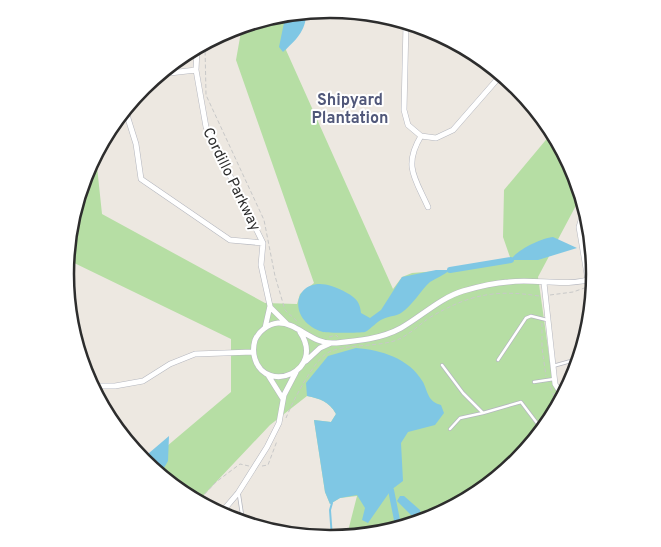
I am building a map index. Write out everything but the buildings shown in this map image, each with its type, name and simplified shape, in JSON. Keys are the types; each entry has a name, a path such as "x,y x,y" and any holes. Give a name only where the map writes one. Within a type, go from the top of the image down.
{"street":[{"path":"406,29 404,110 408,125 421,136 436,138 452,130 497,79"},
{"name":"Cordillo Parkway","path":"197,55 196,70 206,126 263,243 261,265 270,306 265,328"},
{"path":"172,73 196,70"},
{"path":"128,117 136,144 141,179 230,240 263,243"},
{"path":"421,136 414,149 410,166 428,207"},
{"path":"581,221 579,227 586,268"},
{"path":"226,507 255,467 279,423 283,400 297,371 320,348 332,343 384,336 401,328 446,298 462,291 508,282 576,283 586,280"},
{"path":"544,283 554,379 559,389"},
{"path":"270,306 287,324"},
{"path":"283,400 268,374 255,361 253,352 256,338 265,328 279,323 301,329 312,338 332,343"},
{"path":"301,329 307,346 304,362"},
{"path":"101,386 115,386 143,380 170,364 196,354 228,351 253,352"},
{"path":"268,374 285,377 297,371"}],"lane":[{"path":"498,360 526,318 531,316 542,320 549,320"},
{"path":"553,366 571,361"},
{"path":"442,365 463,394 483,413"},
{"path":"534,382 554,379"},
{"path":"450,429 460,418 521,402 538,424"},
{"path":"238,493 242,513"}],"path":[{"path":"205,50 206,95 264,220 275,276 285,310 301,329"},
{"path":"285,420 292,402 314,367 329,352 397,340 453,304 479,296 509,292 545,296 573,292 586,287"},
{"path":"542,320 542,348 548,380 555,397"},
{"path":"325,338 336,335 344,349"},
{"path":"203,495 216,482 240,464 255,467 268,465 278,438"}],"green space":[{"path":"293,21 286,50 393,289 402,277 412,273 450,270 511,260 503,237 504,190 547,138 560,160 577,204 538,277 553,383 557,392 534,429 512,455 486,477 444,503 397,521 349,529 357,496 340,498 330,504 325,492 314,420 331,422 336,414 327,403 307,396 270,425 203,496 175,477 153,458 231,392 231,339 75,263 83,207 97,169 102,214 265,303 297,304 300,294 314,283 236,60 241,34 264,26"}],"water":[{"path":"306,19 302,31 296,40 283,52 279,47 284,22"},
{"path":"553,237 577,248 538,260 511,260 518,252 530,245"},
{"path":"436,270 450,270 430,282 401,313 381,320 365,332 323,332 310,325 301,316 298,306 300,296 306,288 316,284 330,285 347,293 359,303 361,313 370,318 381,310 402,277"},
{"path":"356,348 384,353 402,361 417,374 433,402 441,405 444,413 435,425 408,432 401,443 403,481 391,490 368,523 362,520 365,508 357,495 340,498 330,504 325,492 314,420 331,422 336,414 324,401 307,396 306,383 328,356"},
{"path":"169,436 168,461 164,468 148,454"},
{"path":"400,496 404,496 420,510 421,513 412,516 397,501"}],"waterway":[{"path":"450,270 511,260"},
{"path":"391,490 397,521"},
{"path":"331,530 330,510 332,503"}],"district":[{"name":"Shipyard Plantation","path":"350,108"}]}
